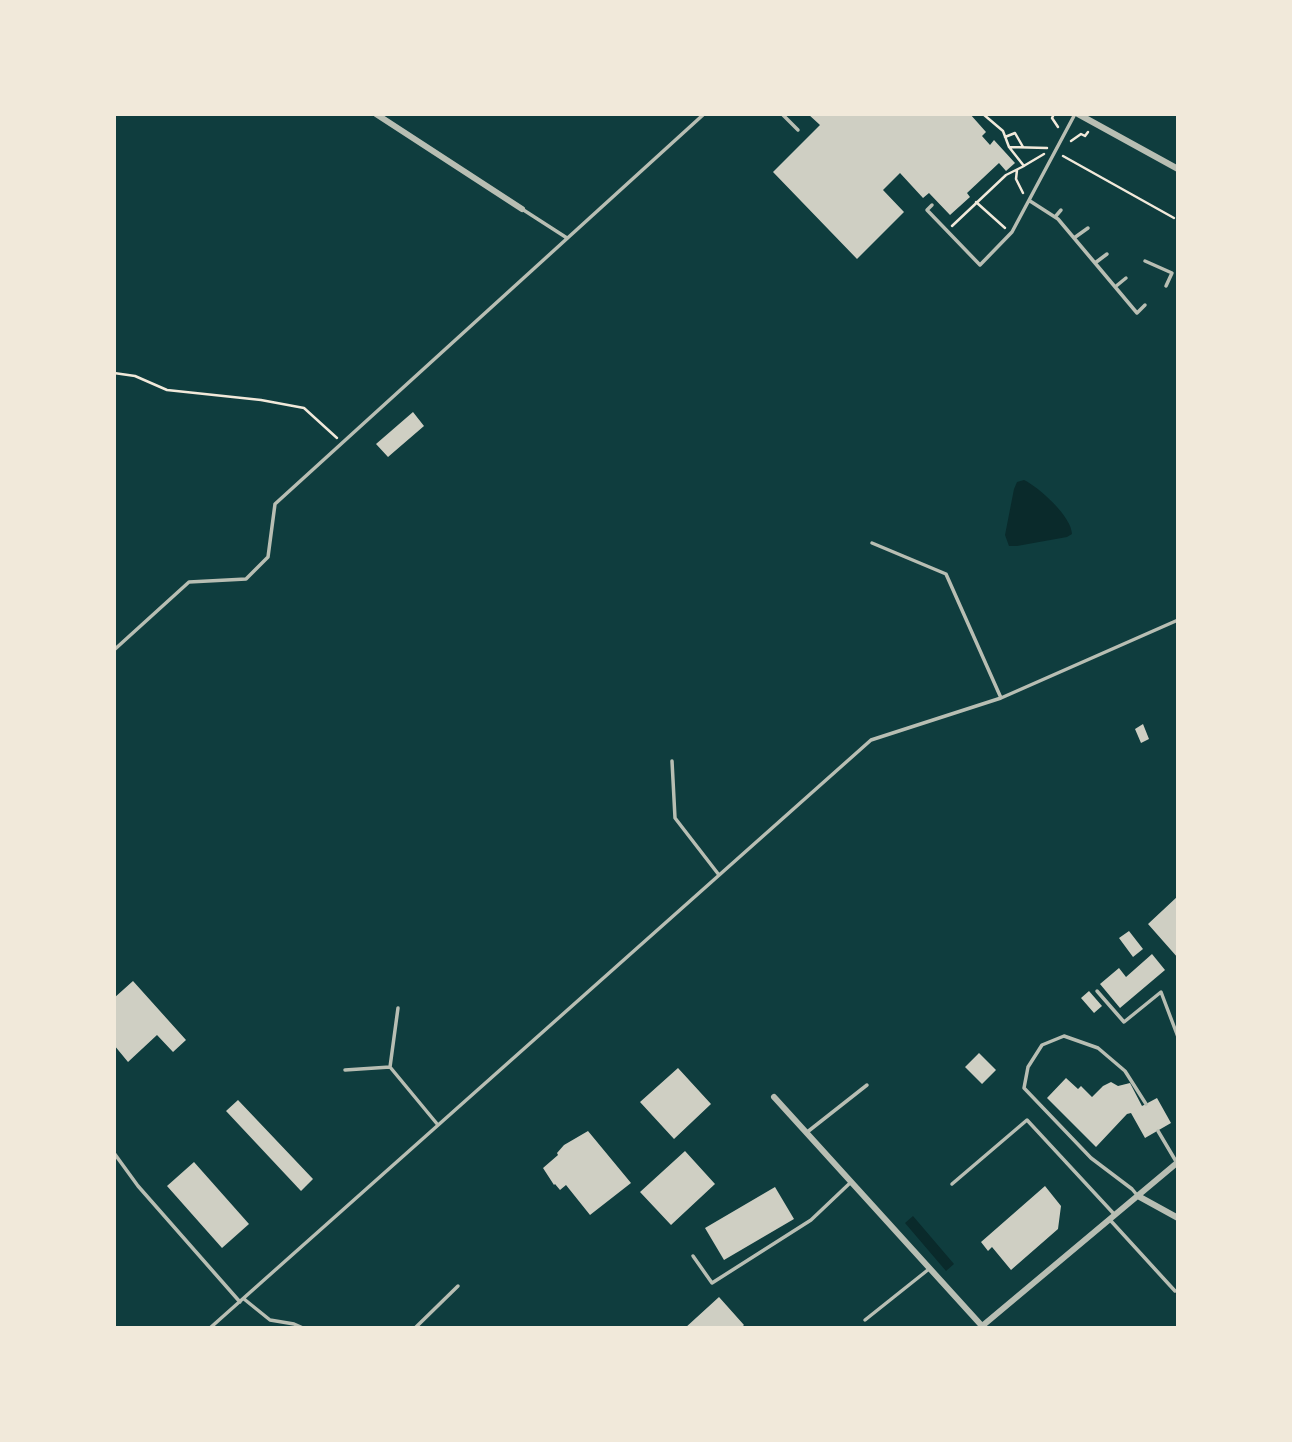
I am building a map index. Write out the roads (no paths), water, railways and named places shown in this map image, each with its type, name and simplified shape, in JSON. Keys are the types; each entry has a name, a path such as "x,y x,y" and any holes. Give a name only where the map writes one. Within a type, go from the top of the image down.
{"street":[{"path":"376,114 522,209"},
{"path":"1077,114 1178,169"},
{"path":"774,1097 980,1327 1177,1163"},
{"path":"1138,1196 1178,1218"}],"lane":[{"path":"114,650 189,582 246,579 268,557 275,504 704,114"},
{"path":"782,114 798,130"},
{"path":"932,205 928,210 980,265 1012,232 1077,114"},
{"path":"1030,201 1055,217 1137,313 1145,305"},
{"path":"522,209 567,238"},
{"path":"1055,217 1061,210"},
{"path":"1074,239 1088,228"},
{"path":"1095,263 1107,254"},
{"path":"1145,261 1172,273 1166,286"},
{"path":"1115,288 1126,278"},
{"path":"872,543 946,574 1001,698"},
{"path":"210,1328 871,740 1001,698 1178,620"},
{"path":"672,761 675,818 719,875"},
{"path":"1097,991 1124,1022 1161,992 1178,1037"},
{"path":"398,1008 390,1067 438,1125"},
{"path":"1138,1196 1091,1158 1024,1088 1028,1067 1042,1045 1064,1037 1098,1048 1125,1071 1146,1104"},
{"path":"345,1070 390,1067"},
{"path":"806,1133 867,1085"},
{"path":"952,1184 1027,1120 1175,1291"},
{"path":"1158,1131 1168,1152 1177,1163"},
{"path":"114,1153 138,1186 242,1300 270,1320 303,1328"},
{"path":"693,1256 712,1283 811,1220 851,1182"},
{"path":"865,1320 930,1269"},
{"path":"415,1328 458,1286"}],"water":[{"path":"1024,480 1054,503 1067,519 1072,534 1009,546 1005,535 1014,489 1017,482"},
{"path":"913,1216 954,1264 946,1271 905,1223"}]}
